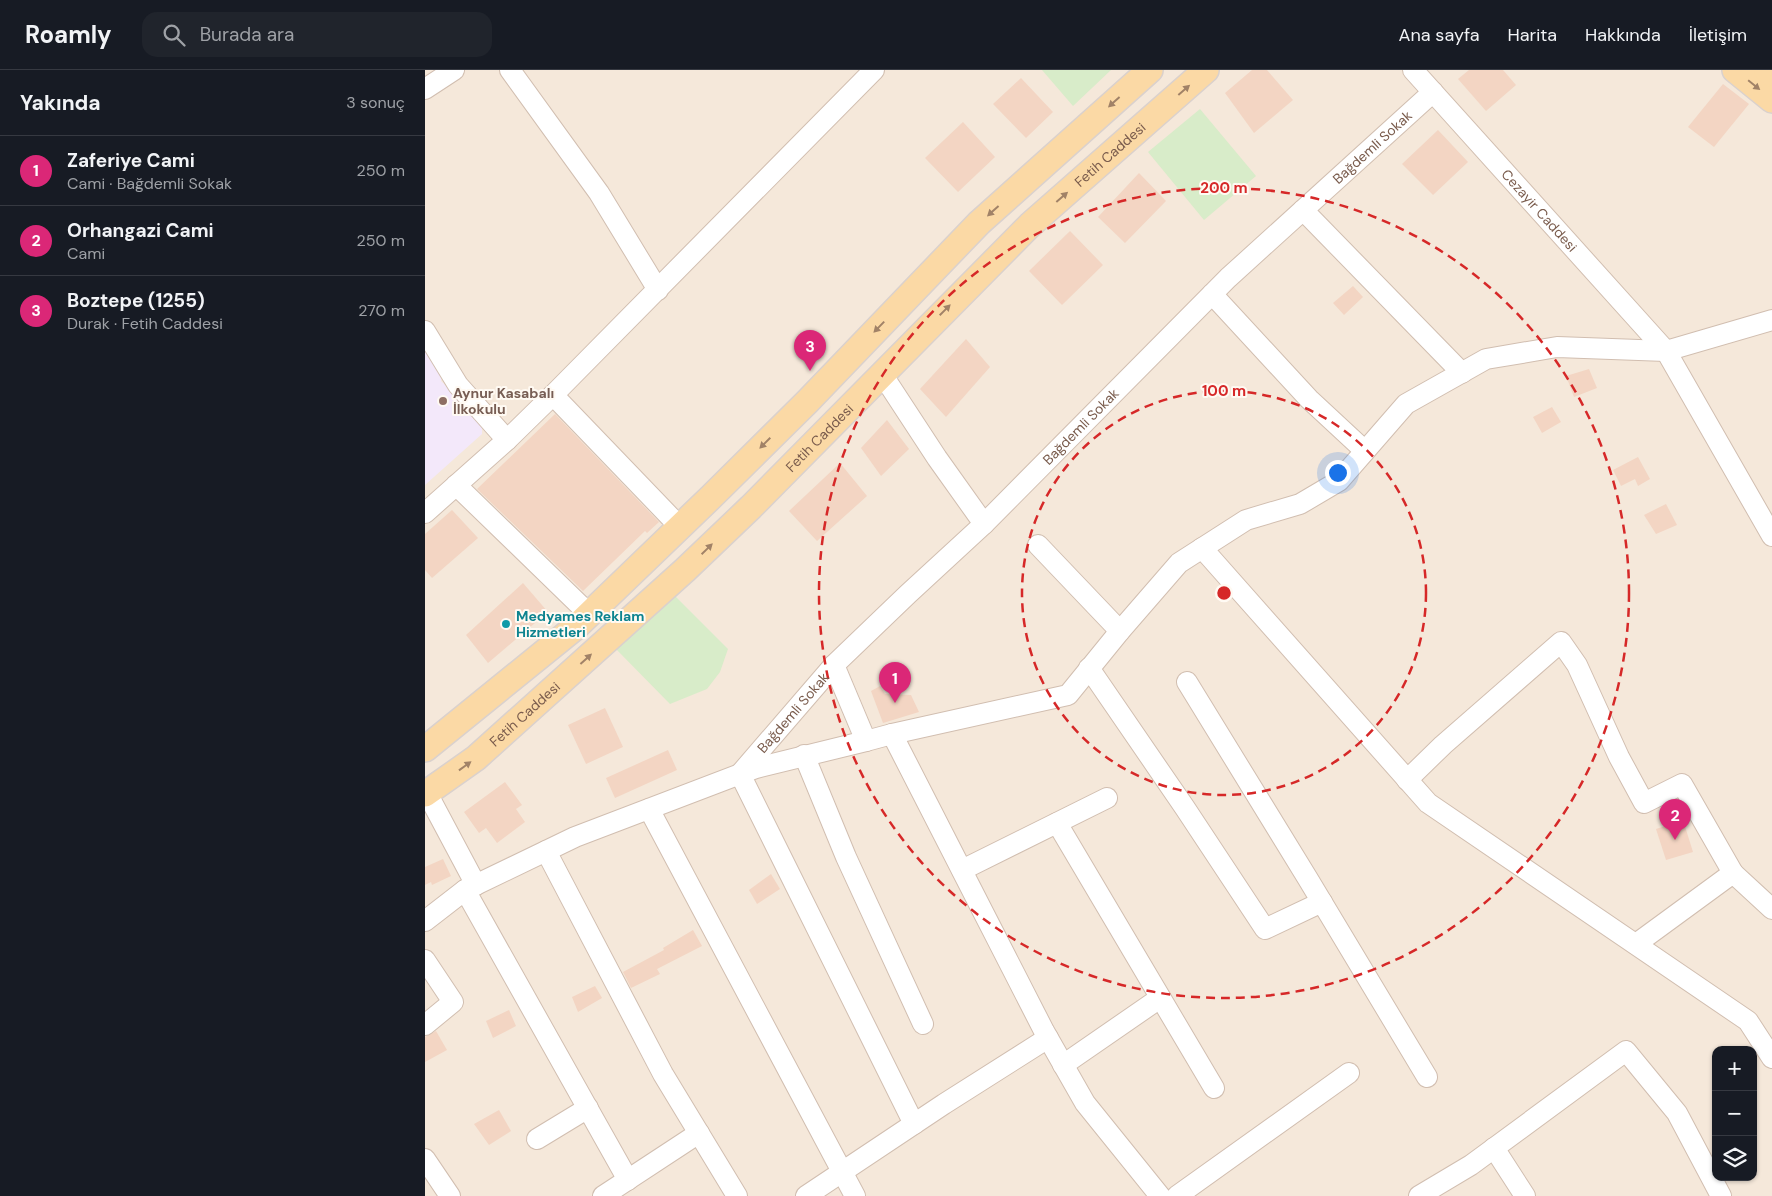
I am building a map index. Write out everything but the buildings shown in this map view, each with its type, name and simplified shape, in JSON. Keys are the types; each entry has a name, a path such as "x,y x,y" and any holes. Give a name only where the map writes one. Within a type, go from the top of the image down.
{"main road":[{"name":"Fetih Caddesi","path":"426,794 476,758 685,570 751,507 1030,225 1206,70"},
{"path":"1735,70 1772,100"},
{"path":"1767,70 1772,74"},
{"path":"425,749 589,614 807,402 979,223 1142,73"}],"street":[{"path":"425,89 453,70"},
{"path":"510,70 599,193 658,290"},
{"path":"425,514 507,440 553,395 874,70"},
{"name":"Bağdemli Sokak","path":"740,774 834,665 984,524 1212,294 1303,210 1425,78"},
{"name":"Cezayir Caddesi","path":"1425,78 1666,351 1772,536"},
{"path":"1303,210 1462,373"},
{"path":"1212,294 1309,399 1365,451"},
{"path":"425,921 471,887 575,837 756,768 892,734 1068,696 1089,668 1179,563 1246,520 1301,504 1339,481 1406,404 1486,359 1557,347 1666,351 1772,320"},
{"path":"425,331 458,385 507,440"},
{"path":"882,374 937,458 984,524"},
{"path":"553,395 680,527"},
{"path":"456,485 589,614"},
{"path":"1038,545 1120,631"},
{"path":"1202,548 1428,804 1748,1021 1772,1058"},
{"path":"1407,780 1443,745 1561,642 1577,665 1619,757 1644,803 1682,784 1733,873 1772,909"},
{"path":"834,665 866,742"},
{"path":"1089,668 1265,928 1322,902"},
{"path":"1187,682 1427,1077"},
{"path":"892,734 1063,1065 1085,1102 1159,1196"},
{"path":"804,755 846,857 923,1024"},
{"path":"740,774 914,1124"},
{"path":"426,794 471,887 628,1180"},
{"path":"962,870 1107,798"},
{"path":"649,809 855,1196"},
{"path":"1057,823 1214,1088"},
{"path":"546,851 663,1074 737,1196"},
{"path":"1636,944 1733,873"},
{"path":"425,960 453,1002 425,1025"},
{"path":"1063,1065 1160,998"},
{"path":"806,1196 1048,1038"},
{"path":"1419,1196 1471,1165 1626,1051 1677,1113 1721,1196"},
{"path":"1177,1196 1349,1073"},
{"path":"537,1139 588,1108"},
{"path":"603,1196 699,1134"},
{"path":"1494,1148 1525,1196"},
{"path":"425,1160 450,1196"}],"shaded area":[{"path":"425,70 1772,70 1772,1196 425,1196"},
{"name":"Aynur Kasabalı İlkokulu","path":"425,340 443,371 441,381 482,421 482,434 425,485"}],"green space":[{"path":"1042,70 1111,70 1073,106"},
{"path":"1200,109 1256,176 1204,220 1148,152"},
{"path":"672,593 728,649 720,672 707,689 670,704 615,648"}],"place":[{"name":"Boztepe (1255)","path":"810,371"},
{"name":"Aynur Kasabalı İlkokulu","path":"443,401"},
{"name":"Medyames Reklam Hizmetleri","path":"506,624"},
{"name":"Zaferiye Cami","path":"895,703"},
{"name":"Orhangazi Cami","path":"1675,840"}]}
